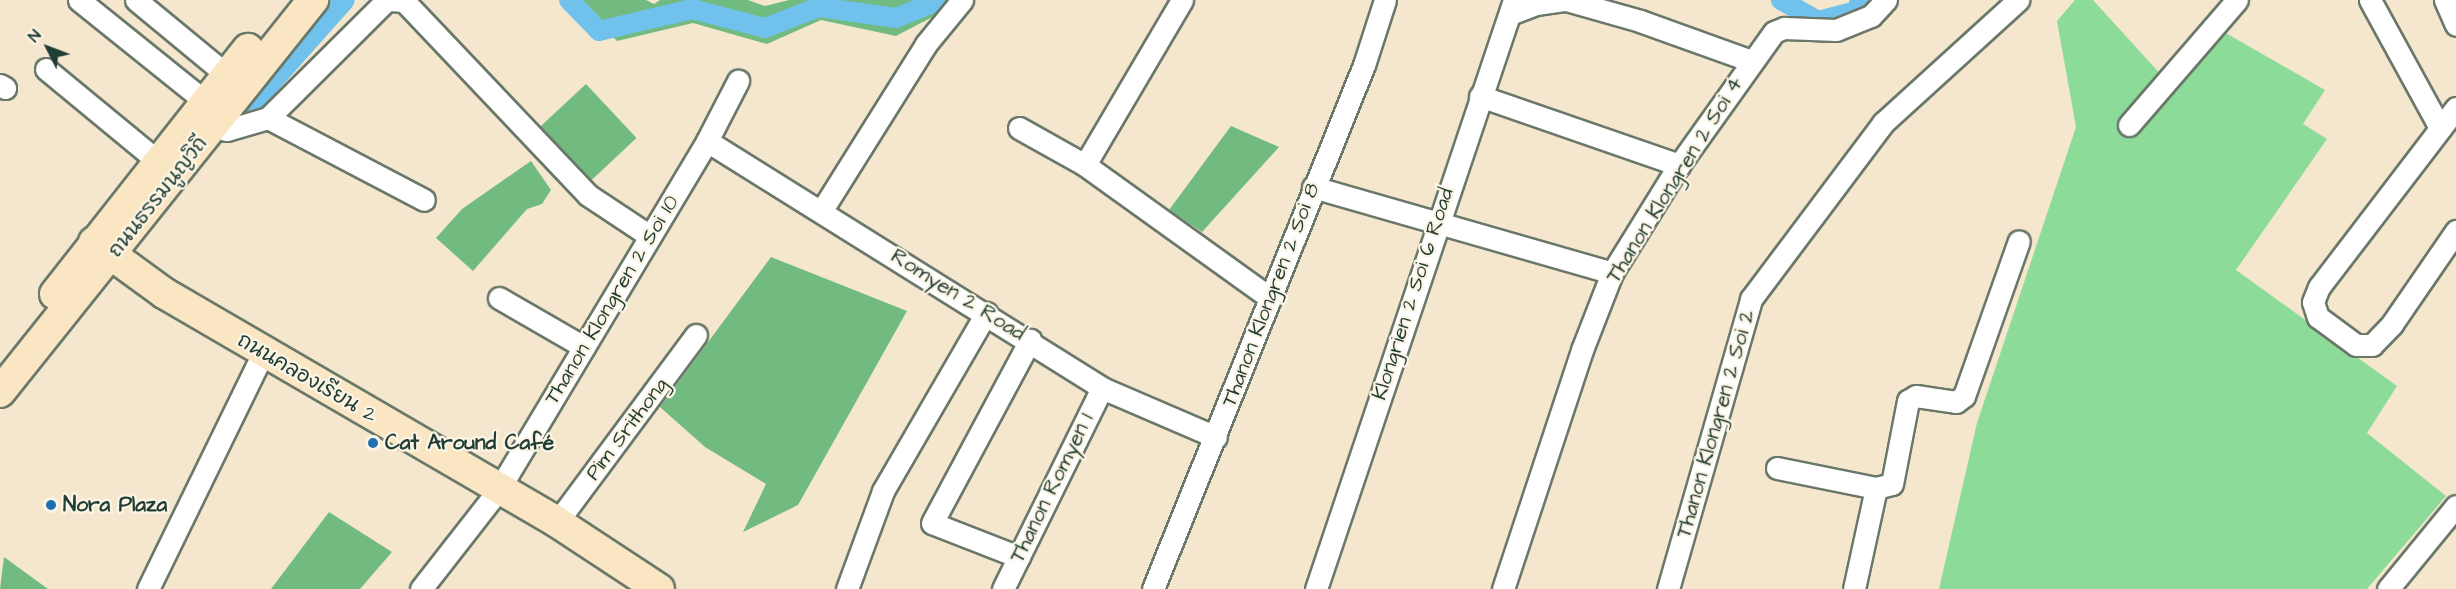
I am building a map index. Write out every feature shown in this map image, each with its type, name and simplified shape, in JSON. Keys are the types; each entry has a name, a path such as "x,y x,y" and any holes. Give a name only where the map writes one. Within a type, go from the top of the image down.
{"street":[{"path":"79,0 213,115 227,130 268,118 389,0 404,1 588,195 650,236"},
{"path":"136,0 231,82"},
{"name":"ถนนธรรมนูญวิถี","path":"0,365 103,249 213,115 231,82 287,0"},
{"name":"ถนนธรรมนูญวิถี","path":"231,82 313,0"},
{"path":"822,210 926,44 962,0"},
{"path":"1086,165 1182,0"},
{"name":"Thanon Klongren 2 Soi 8","path":"1153,589 1216,437 1313,187 1364,66 1385,0"},
{"path":"1511,4 1536,4 1566,0 1640,21 1751,61"},
{"name":"Thanon Klongren 2 Soi 4","path":"1503,589 1582,350 1612,273 1679,165 1751,61 1779,28 1836,30 1871,16 1886,0"},
{"name":"Thanon Klongren 2 Soi 2","path":"1668,589 1752,299 1883,123 2018,0"},
{"path":"2129,125 2237,0"},
{"path":"2370,0 2440,128"},
{"path":"2445,0 2456,25"},
{"name":"Klongrien 2 Soi 6 Road","path":"1316,589 1511,4"},
{"path":"46,69 159,162"},
{"name":"Thanon Klongren 2 Soi 10","path":"421,589 499,489 707,141 738,81"},
{"path":"1480,96 1679,165"},
{"path":"2456,108 2319,287 2313,302 2318,317 2356,345 2372,345 2392,324 2456,231"},
{"name":"ถนนธรรมนูญวิถี","path":"0,392 103,249 159,162 213,115"},
{"path":"268,118 424,200"},
{"path":"1019,128 1086,165 1269,297"},
{"name":"Romyen 2 Road","path":"707,141 1030,340 1102,388 1216,437"},
{"path":"1313,187 1612,273"},
{"path":"1777,468 1876,488 1892,484 1909,399 1917,396 1956,402 1965,394 2019,241"},
{"name":"ถนนคลองเรียน 2","path":"103,249 164,293 263,353 557,522 659,589"},
{"path":"499,298 584,347"},
{"path":"847,589 883,491 986,313"},
{"name":"Pim Srithong","path":"557,522 696,335"},
{"path":"1019,557 932,523 1030,340"},
{"path":"148,589 263,353"},
{"name":"Thanon Romyen 1","path":"1003,589 1102,388"},
{"path":"1854,589 1876,488"},
{"path":"2388,589 2456,506"}],"green space":[{"path":"576,0 646,0 654,4 660,0 748,0 765,6 789,0 953,0 940,13 896,36 821,20 767,44 693,23 617,41"},
{"path":"2075,0 2093,0 2174,89 2224,32 2325,90 2303,124 2327,139 2236,270 2397,386 2367,433 2446,496 2367,589 1939,589 1977,423 2076,127 2057,21"},
{"path":"586,84 636,138 591,180 541,126"},
{"path":"1231,126 1279,147 1202,232 1169,210"},
{"path":"531,161 551,190 542,204 527,209 473,271 436,238 462,209"},
{"path":"771,257 907,311 798,505 743,532 766,484 705,447 660,407"},
{"path":"329,512 392,552 360,589 271,589"},
{"path":"4,557 48,589 0,589"}],"waterway":[{"path":"223,102 238,112 249,108 345,0"},
{"path":"569,0 599,31 692,9 765,28 819,7 896,18 940,0"},
{"path":"1781,0 1818,21 1857,11 1860,0"}],"place":[{"name":"Cat Around Café","path":"373,443"},
{"name":"Nora Plaza","path":"51,505"}]}
